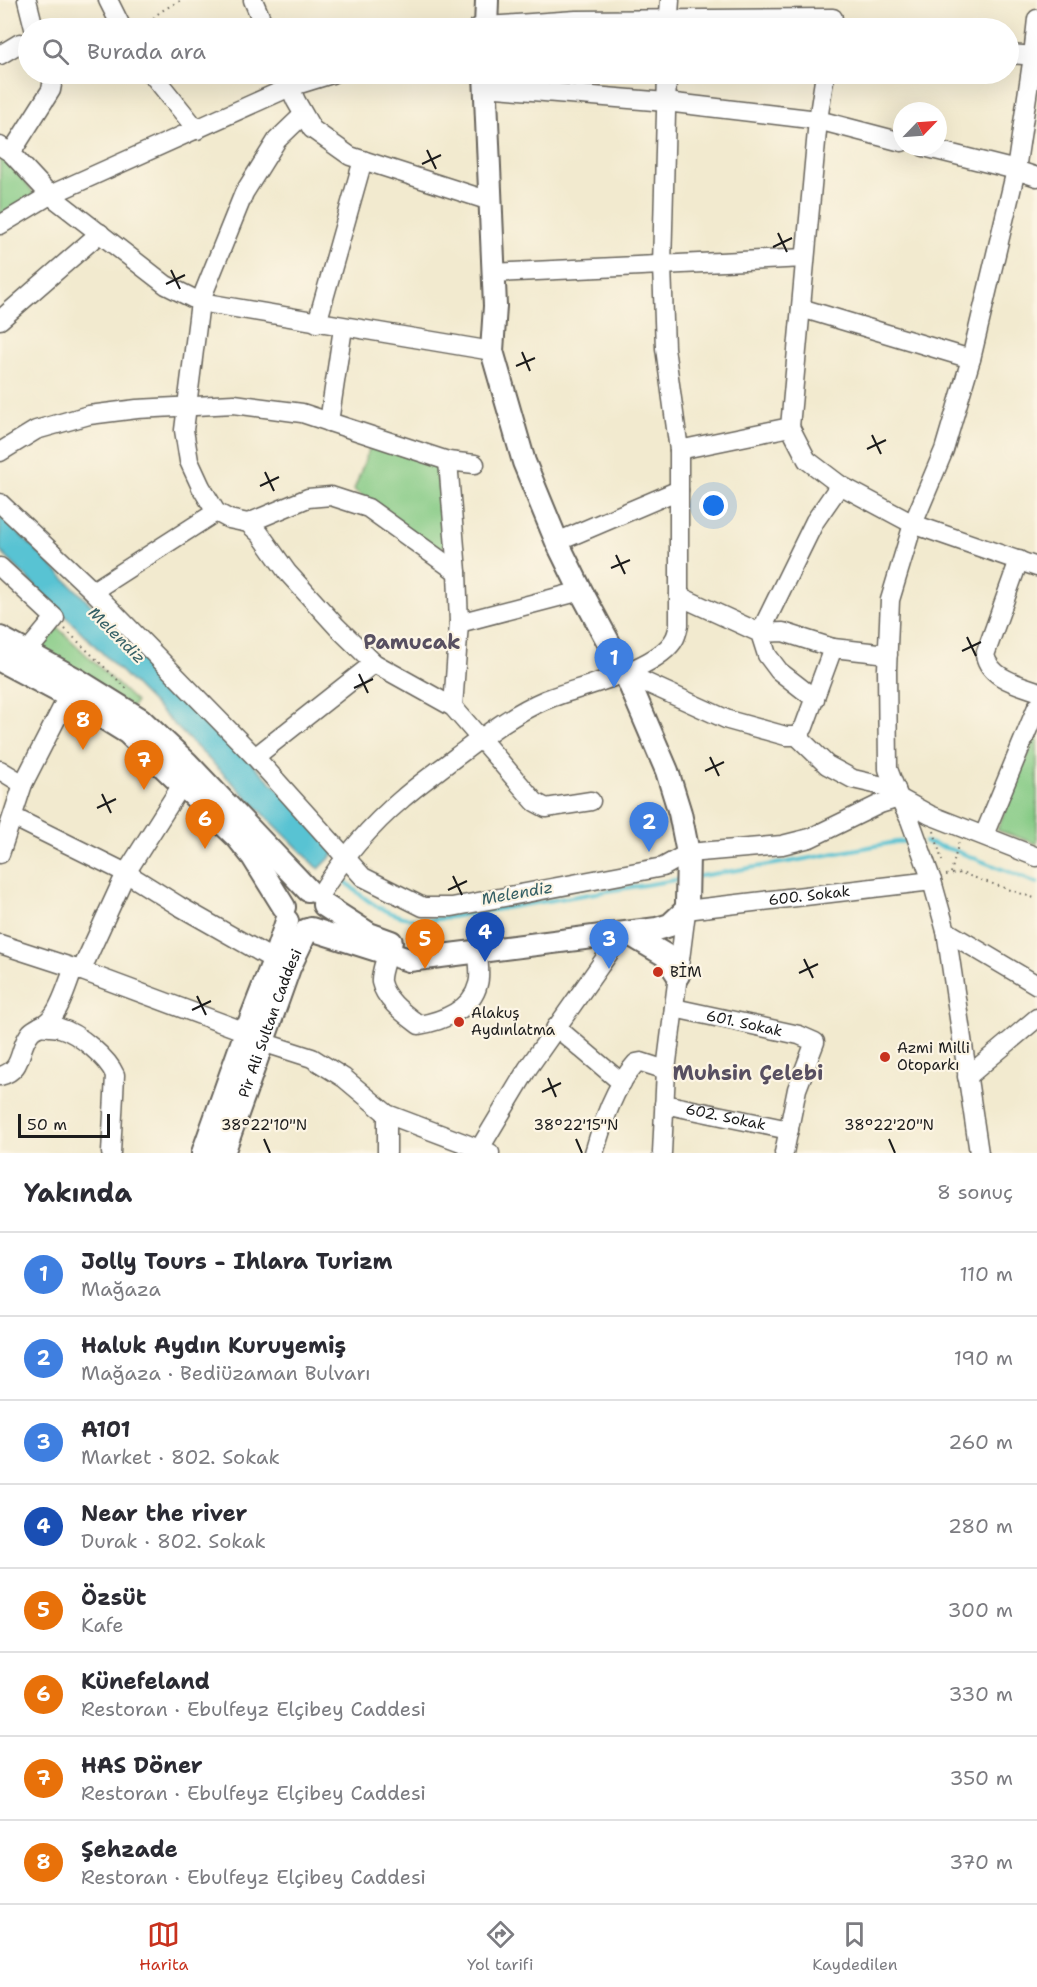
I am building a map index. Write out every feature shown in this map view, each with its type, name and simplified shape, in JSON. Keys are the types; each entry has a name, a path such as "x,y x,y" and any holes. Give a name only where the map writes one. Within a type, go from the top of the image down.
{"main road":[{"path":"484,18 487,0"},
{"path":"0,660 68,696 128,733 237,837 253,857 295,928 309,929 409,960 626,933 670,925 687,907 688,853 680,813 667,771 625,673 557,542 524,462 492,351 495,306 484,84"},
{"path":"0,638 140,719 320,893 369,934 399,944 422,946 687,907"},
{"path":"203,1153 254,1037 285,914 286,899 297,890 320,893"},
{"path":"309,929 322,919 320,893"},
{"name":"Pir Ali Sultan Caddesi","path":"223,1153 254,1037 309,929"},
{"path":"626,933 665,955 678,975"}],"street":[{"path":"108,0 117,18"},
{"path":"253,0 261,18"},
{"path":"669,18 670,0"},
{"path":"30,1 33,18"},
{"path":"778,18 833,15"},
{"path":"979,1153 946,931 932,881 910,820 888,769 890,600 913,524 944,450 972,359 1016,170 1035,56 1037,19"},
{"path":"0,55 18,44"},
{"path":"1019,55 1035,56"},
{"path":"52,84 51,90 6,149 50,195 166,285 200,302 343,328 492,351"},
{"path":"160,84 197,130"},
{"path":"0,225 50,195 197,130 280,84"},
{"path":"289,84 312,129 351,156 490,201"},
{"path":"517,84 818,120 893,140"},
{"path":"320,893 380,819 402,798 481,738 504,722 544,700 625,673 653,659 675,640 679,625 678,450 665,348 662,266 667,84"},
{"path":"823,84 818,120 790,427 807,460 840,485 913,524 1037,567"},
{"path":"303,115 277,140 244,193 200,302 184,430 189,460 216,512 229,519 248,523 261,534 287,572 337,627 374,663 453,707 535,802 546,808 591,801"},
{"path":"947,153 1037,177"},
{"path":"317,323 363,160"},
{"path":"0,320 100,233"},
{"path":"493,273 805,258"},
{"path":"801,308 972,359"},
{"path":"329,422 343,328"},
{"path":"0,452 36,430 89,415 234,404 302,413 447,461 475,464"},
{"path":"678,450 790,427"},
{"path":"447,461 459,623 453,707"},
{"path":"814,699 779,671 767,655 760,633 814,521 840,485"},
{"path":"557,542 679,490"},
{"path":"248,523 308,498 331,496 368,508 457,572"},
{"path":"0,503 93,591 255,757 344,862 363,878 423,908 452,907 663,867 688,853 782,845 810,838 898,794"},
{"path":"93,591 216,512"},
{"path":"1019,560 985,655 987,664 994,673 1037,692"},
{"path":"0,567 55,618 27,652"},
{"path":"459,623 581,591"},
{"path":"679,596 760,633 783,632 833,648 888,654"},
{"path":"797,736 804,727 833,648"},
{"path":"255,757 374,663"},
{"path":"625,673 728,720 786,736 797,736 827,765 854,779 898,794 930,815 1037,856"},
{"path":"0,854 23,784 68,696"},
{"path":"984,835 1037,706"},
{"path":"0,770 23,784"},
{"path":"0,1076 16,1068 31,1031 50,1019 56,1012 126,873 183,783"},
{"path":"13,817 126,873 178,906 274,960"},
{"name":"600. Sokak","path":"687,907 932,881"},
{"path":"662,1153 666,1070 687,907"},
{"path":"946,931 1033,979"},
{"path":"0,944 77,970 312,1058 344,1078 387,1114 483,1152 528,1068 626,933"},
{"path":"387,954 381,981 389,997 405,1015 419,1024 440,1021 474,996 479,983 477,951"},
{"name":"601. Sokak","path":"674,1008 790,1033 815,1042 797,1089 789,1130"},
{"path":"967,1077 1037,1018"},
{"path":"40,1026 61,1028 81,1040 111,1066 115,1075 111,1153"},
{"path":"556,1027 622,1083"},
{"path":"594,1153 605,1119 622,1083 636,1062 666,1070"},
{"name":"602. Sokak","path":"664,1104 789,1130"},
{"path":"387,1114 387,1153"},
{"path":"784,1153 789,1130"}],"path":[{"path":"153,18 182,0"},
{"path":"55,618 134,696"},
{"path":"930,815 943,865"},
{"path":"959,841 951,873 961,873 1037,899"}],"green space":[{"path":"0,156 10,161 35,195 0,215"},
{"path":"371,444 436,466 449,544 437,549 354,490"},
{"path":"58,628 136,702 131,708 40,647"},
{"path":"1037,733 1037,844 997,830"}],"water":[{"name":"Melendiz","path":"0,515 339,849 319,869 0,551"}],"waterway":[{"name":"Melendiz","path":"694,877 912,841"},
{"name":"Melendiz","path":"925,842 956,851 1037,883"},
{"name":"Melendiz","path":"340,876 359,894 378,907 400,916 426,921 681,879"}],"place":[{"name":"Jolly Tours - Ihlara Turizm","path":"614,688"},
{"name":"Şehzade","path":"83,750"},
{"name":"HAS Döner","path":"144,790"},
{"name":"Künefeland","path":"205,849"},
{"name":"Haluk Aydın Kuruyemiş","path":"649,852"},
{"name":"Near the river","path":"485,962"},
{"name":"Özsüt","path":"425,969"},
{"name":"A101","path":"609,969"},
{"name":"BİM","path":"658,972"},
{"name":"Alakuş Aydınlatma","path":"459,1022"},
{"name":"Azmi Milli Otoparkı","path":"885,1057"}],"district":[{"name":"Pamucak","path":"412,642"},
{"name":"Muhsin Çelebi","path":"748,1073"}]}
